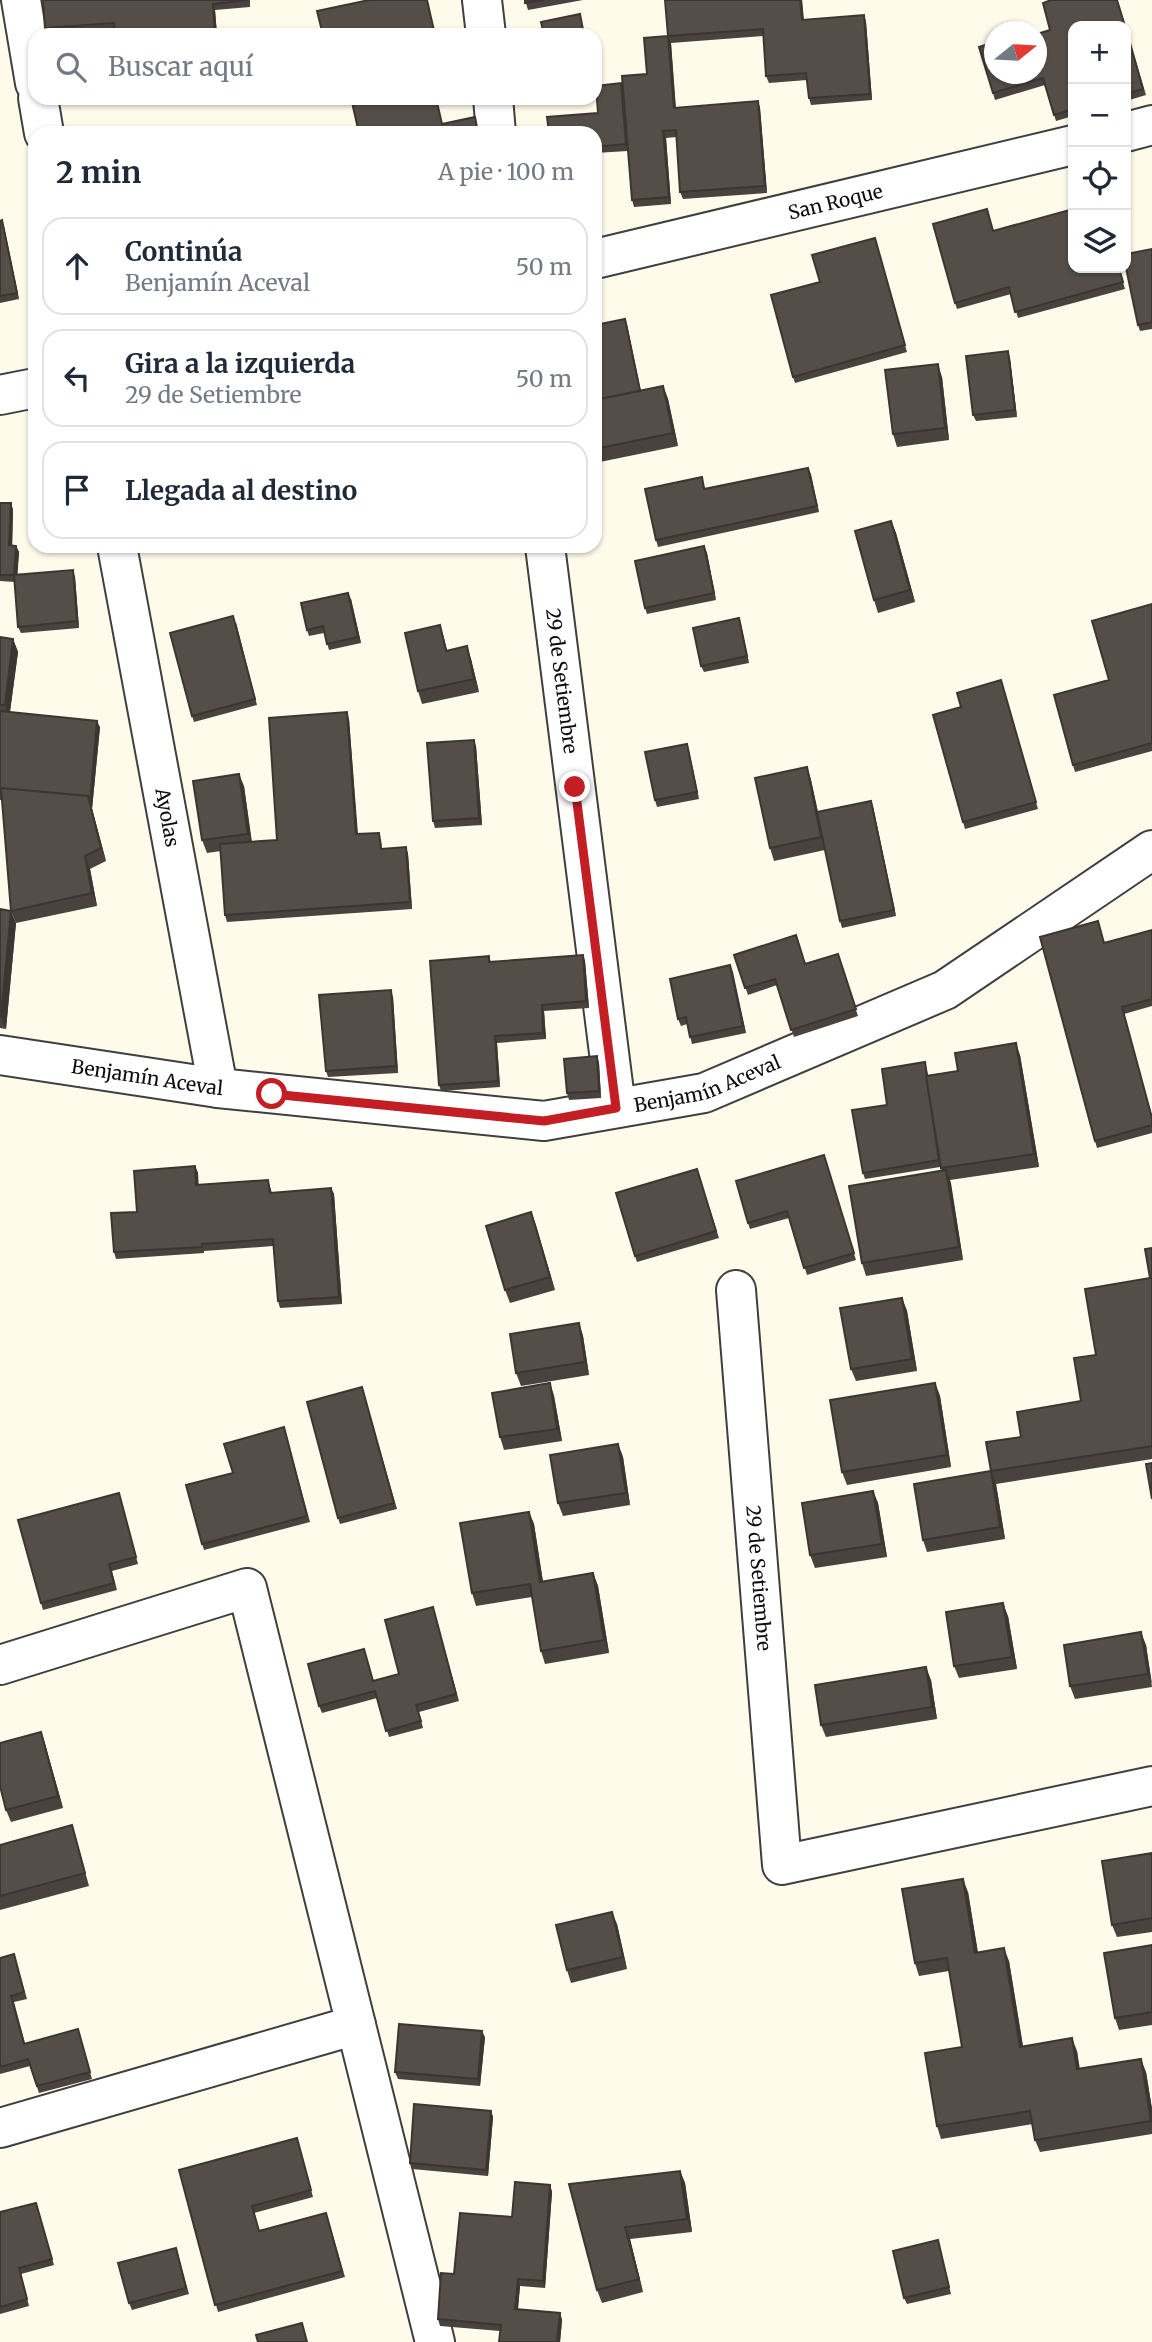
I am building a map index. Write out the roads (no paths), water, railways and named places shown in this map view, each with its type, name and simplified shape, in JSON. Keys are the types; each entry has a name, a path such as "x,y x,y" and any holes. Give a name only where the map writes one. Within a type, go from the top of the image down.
{"street":[{"path":"21,0 28,42"},
{"path":"482,0 485,28"},
{"path":"39,105 43,126"},
{"path":"493,105 495,126"},
{"path":"1131,131 1152,125"},
{"name":"San Roque","path":"602,257 1068,146"},
{"path":"0,395 28,389"},
{"name":"Ayolas","path":"118,553 218,1088"},
{"name":"29 de Setiembre","path":"546,553 616,1108"},
{"name":"Benjamín Aceval","path":"0,1055 218,1088 544,1121 704,1093 945,990 1152,850"},
{"name":"29 de Setiembre","path":"736,1290 782,1865 1152,1786"},
{"path":"0,1665 247,1588 435,2342"},
{"path":"0,2128 356,2025"}]}
